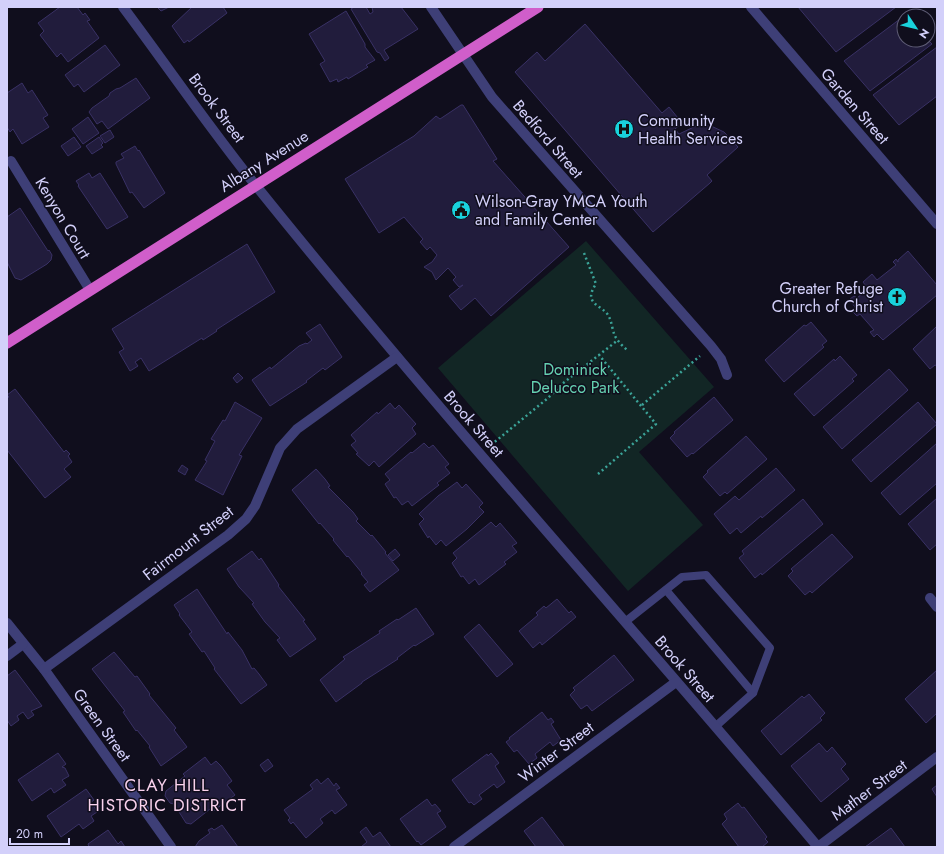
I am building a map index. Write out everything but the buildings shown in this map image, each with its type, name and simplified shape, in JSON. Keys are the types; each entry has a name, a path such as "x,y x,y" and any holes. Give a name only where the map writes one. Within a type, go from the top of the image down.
{"highway":[{"name":"Albany Avenue","path":"7,343 538,7"}],"street":[{"name":"Brook Street","path":"123,7 255,185 396,357 676,682 716,726 818,847"},
{"name":"Bedford Street","path":"431,7 462,55 499,106 711,346 721,358 727,375"},
{"name":"Garden Street","path":"751,7 937,224"},
{"name":"Kenyon Court","path":"11,161 90,290"},
{"name":"Fairmount Street","path":"44,668 228,535 246,519 255,506 280,448 296,429 396,357"},
{"path":"930,598 937,607"},
{"name":"Green Street","path":"7,623 44,668 171,847"},
{"path":"7,656 23,644"},
{"name":"Winter Street","path":"454,847 676,682"},
{"name":"Mather Street","path":"818,847 937,757"}],"lane":[{"path":"625,622 682,577 706,575 770,648 753,693 716,726"},
{"path":"666,590 753,693"}],"path":[{"path":"584,253 596,284 592,290 592,299 597,307 608,315 618,340 628,351"},
{"path":"480,454 618,340"},
{"path":"642,405 711,346"},
{"path":"598,474 656,424 642,405 599,355"}],"green space":[{"name":"Dominick Delucco Park","path":"586,241 714,387 639,452 703,525 628,591 438,368"}],"place":[{"name":"Community Health Services","path":"624,129"},
{"name":"Wilson-Gray YMCA Youth and Family Center","path":"461,210"},
{"name":"Greater Refuge Church of Christ","path":"897,297"}],"district":[{"name":"CLAY HILL HISTORIC DISTRICT","path":"167,795"}]}
